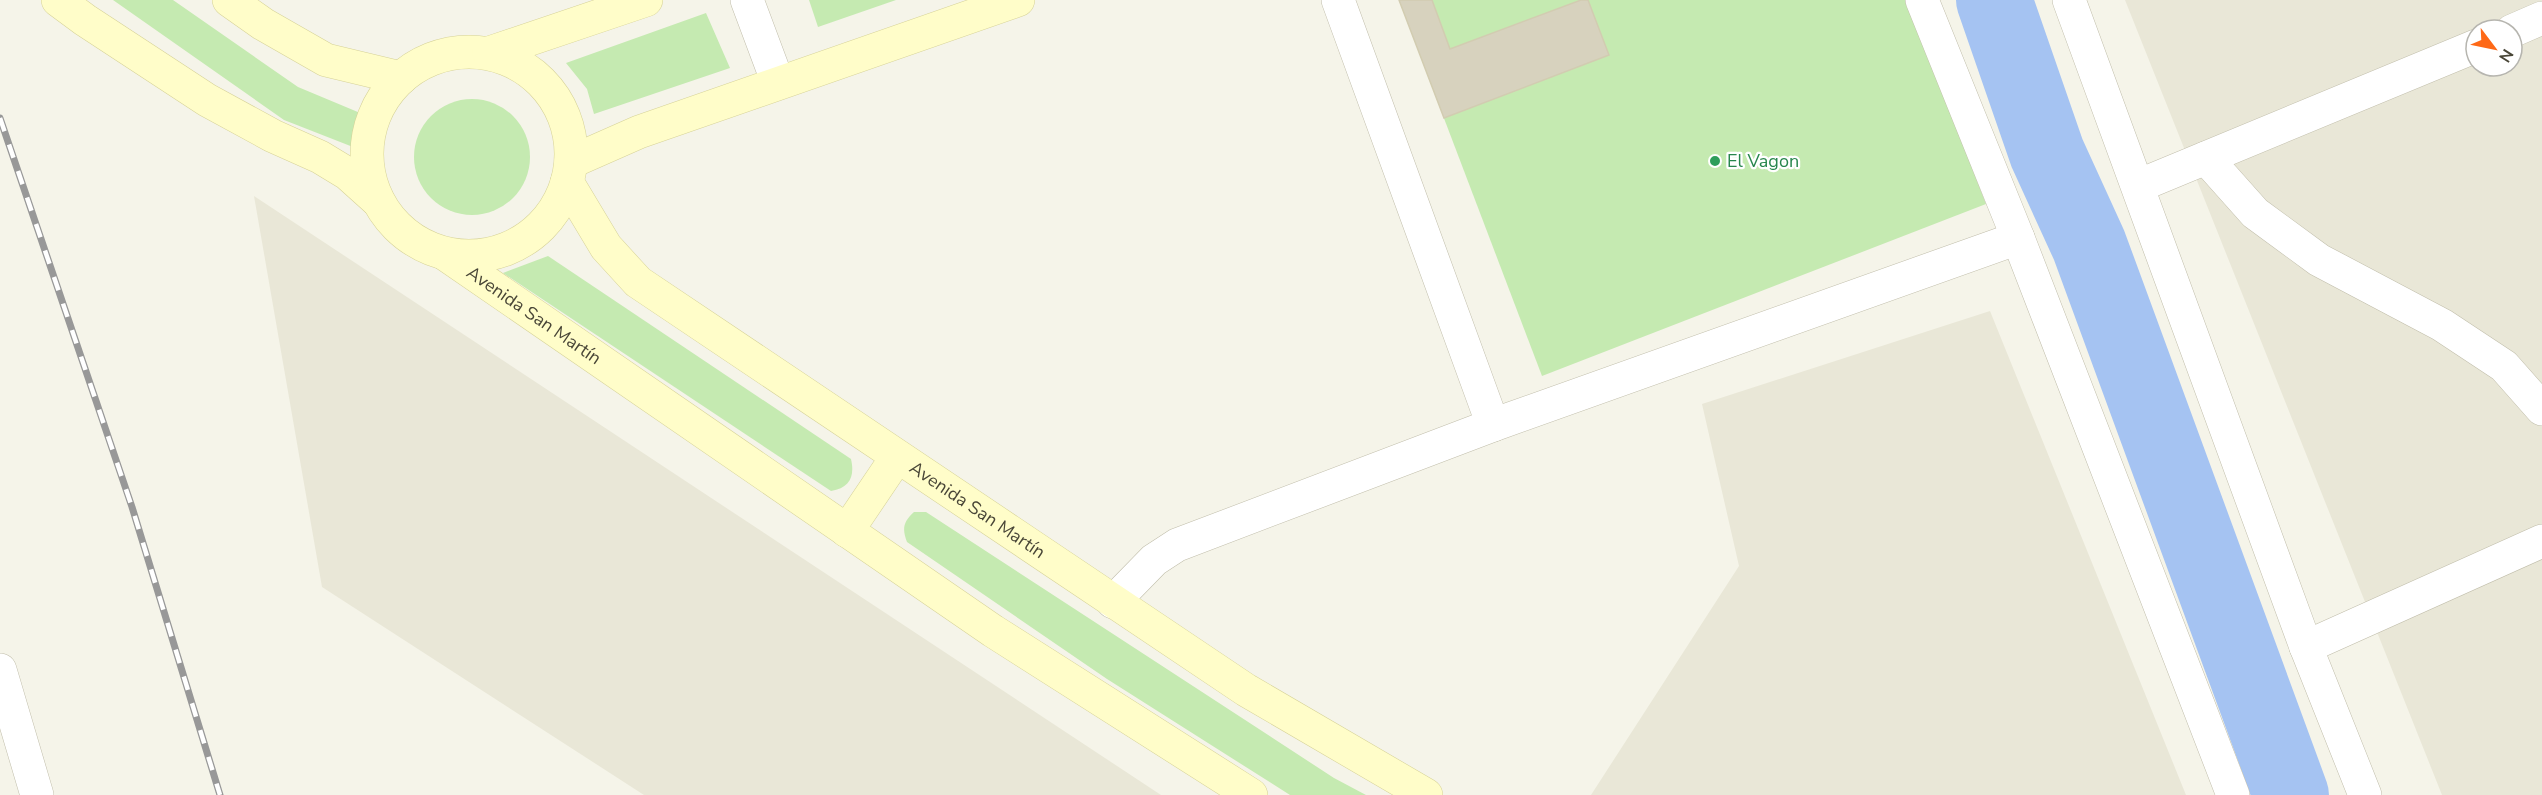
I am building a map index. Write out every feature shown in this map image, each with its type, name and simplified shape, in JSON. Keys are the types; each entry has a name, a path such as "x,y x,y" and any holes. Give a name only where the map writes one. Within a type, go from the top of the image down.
{"street":[{"name":"Avenida San Martín","path":"58,0 207,100 273,136 320,157 348,174 378,201 395,225 418,243 445,254 1063,677 1251,795"},
{"path":"229,0 262,24 326,60 401,78"},
{"path":"489,53 646,0"},
{"path":"747,0 778,83"},
{"path":"569,172 639,132 1018,0"},
{"path":"1338,0 1493,425"},
{"path":"1922,0 2018,238 2233,795"},
{"path":"2069,0 2306,646 2365,795"},
{"path":"2524,26 2542,18"},
{"path":"2139,186 2464,51"},
{"name":"Avenida San Martín","path":"378,201 368,170 369,136 380,105 401,78 427,61 458,52 489,53 517,63 541,81 559,105 569,132 569,172 560,201 540,228 512,247 479,257 445,254"},
{"path":"2206,158 2255,213 2319,260 2442,325 2504,366 2542,409"},
{"name":"Avenida San Martín","path":"569,172 606,246 638,282 1246,690 1426,795"},
{"path":"1113,602 1154,560 1177,545 1493,425 2018,238"},
{"path":"847,531 897,457"},
{"path":"2306,646 2542,541"},
{"path":"0,670 37,795"}],"shaded area":[{"path":"2125,0 2542,0 2542,795 2442,795"},
{"path":"254,196 1161,795 644,795 322,587"},
{"path":"1990,311 2186,795 1591,795 1739,566 1702,404"}],"green space":[{"path":"113,0 173,0 298,87 365,115 353,147 284,120"},
{"path":"809,0 896,0 818,27"},
{"name":"El Vagon","path":"1399,0 1908,0 1986,204 1542,376"},
{"path":"706,13 730,68 594,114 587,89 566,63"},
{"path":"472,99 494,103 513,116 526,135 530,157 526,179 513,198 494,211 472,215 450,211 431,198 418,179 414,157 418,135 431,116 450,103"},
{"path":"548,256 851,459 852,471 847,484 831,491 503,273"},
{"path":"914,512 926,512 1334,778 1366,795 1290,795 1107,679 907,542 904,526"}],"building":[{"path":"1399,0 1432,0 1450,49 1581,0 1588,0 1609,55 1444,118"}],"waterway":[{"path":"1994,0 2047,153 2089,245 2291,795"}],"railway":[{"path":"0,118 132,507 220,795"}],"place":[{"name":"El Vagon","path":"1715,161"}]}
